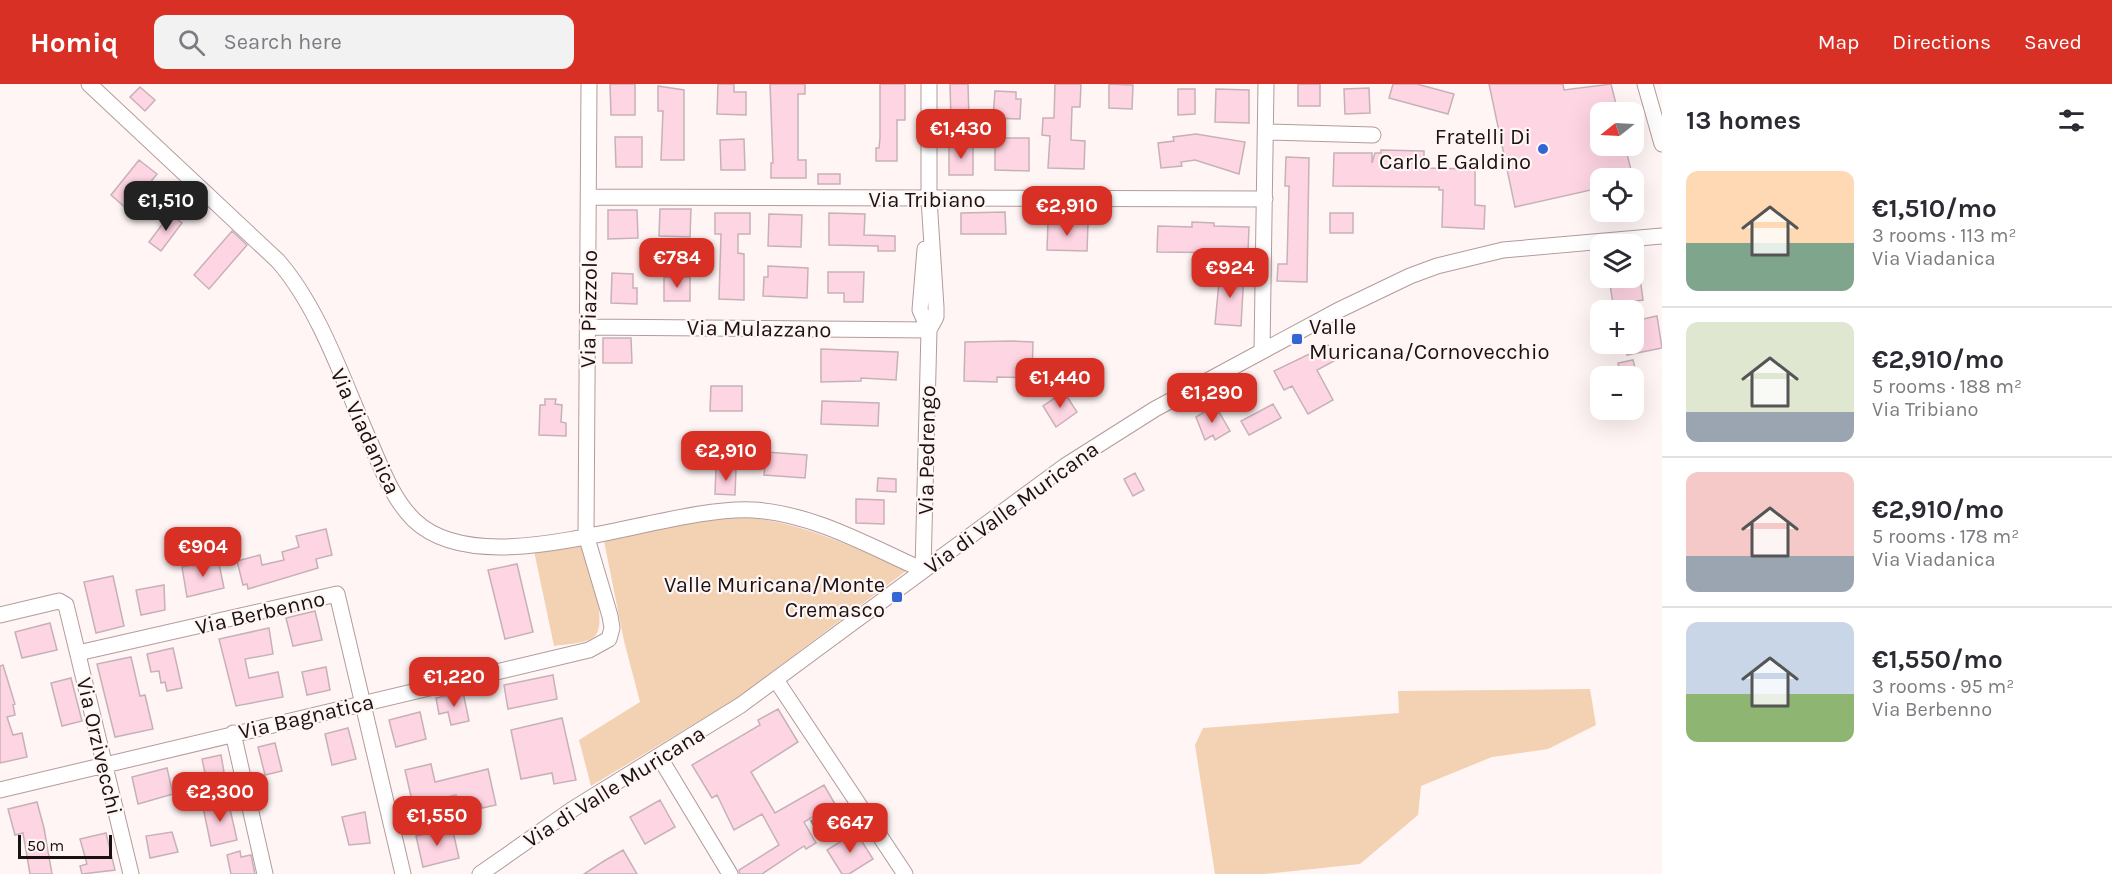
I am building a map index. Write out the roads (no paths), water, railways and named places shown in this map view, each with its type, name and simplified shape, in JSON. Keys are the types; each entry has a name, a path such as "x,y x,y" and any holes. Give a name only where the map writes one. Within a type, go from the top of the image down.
{"street":[{"name":"Via Viadanica","path":"89,84 278,261 292,277 324,340 387,480 402,506 427,530 450,540 497,547 543,545 710,510 757,510 796,518 851,538 923,570"},
{"name":"Via Piazzolo","path":"586,535 590,84"},
{"name":"Via Pedrengo","path":"923,570 929,330 922,320 920,304 929,199 929,84"},
{"path":"1262,351 1266,84"},
{"path":"1646,84 1662,144"},
{"path":"1266,132 1373,135"},
{"name":"Via Tribiano","path":"589,197 1265,199"},
{"name":"Via di Valle Muricana","path":"480,874 573,809 660,758 734,710 923,570 1123,427 1336,311 1410,276 1437,266 1503,250 1662,236"},
{"name":"Via Mulazzano","path":"588,327 929,330"},
{"name":"Via Bagnatica","path":"0,790 605,644 611,634 611,622 586,535"},
{"name":"Via Berbenno","path":"78,654 337,594 403,874"},
{"name":"Via Orzivecchi","path":"0,615 59,602 66,605 131,874"},
{"path":"776,680 905,874"},
{"path":"232,733 265,874"},
{"path":"660,758 730,874"}],"place":[{"name":"Fratelli Di Carlo E Galdino","path":"1543,149"},
{"name":"Valle Muricana/Cornovecchio","path":"1297,339"},
{"name":"Valle Muricana/Monte Cremasco","path":"897,597"}]}
